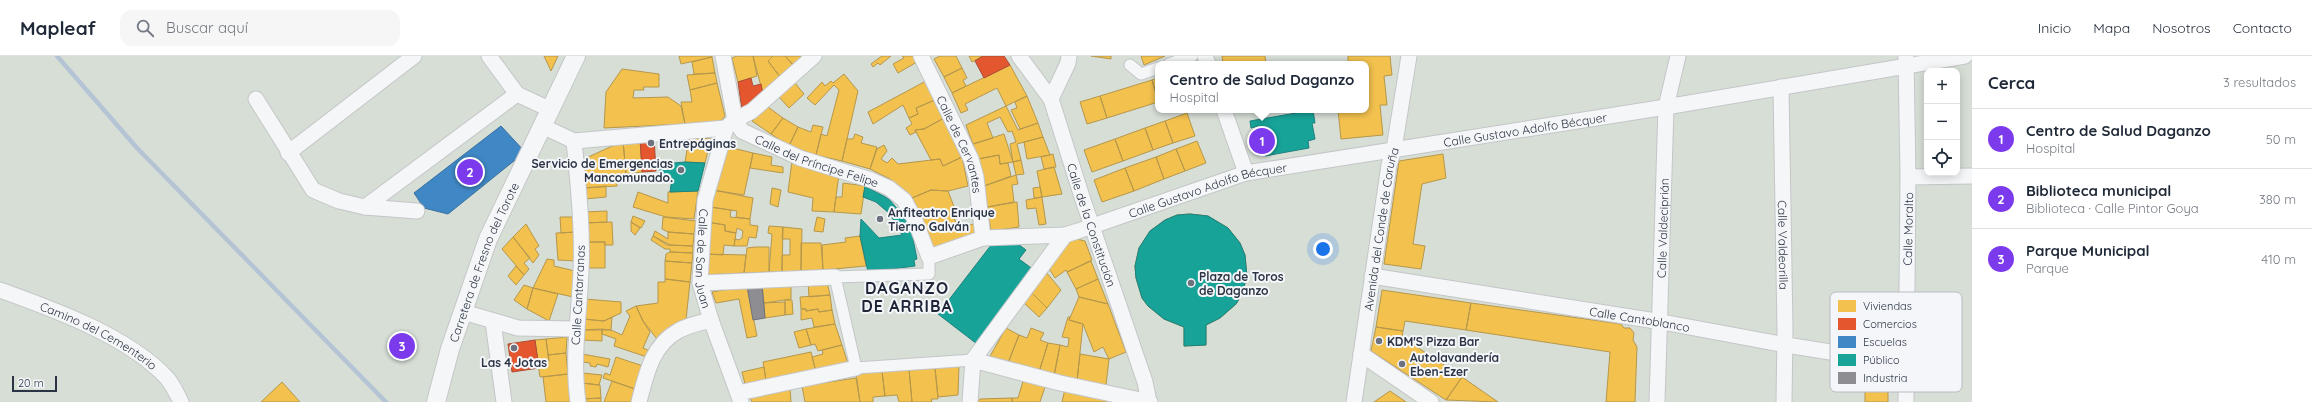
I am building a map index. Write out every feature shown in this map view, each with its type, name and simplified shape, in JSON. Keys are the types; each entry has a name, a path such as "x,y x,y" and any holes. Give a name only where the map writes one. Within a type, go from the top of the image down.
{"street":[{"path":"288,153 414,56"},
{"path":"489,56 517,94 549,109 576,56"},
{"path":"722,56 730,124"},
{"path":"542,126 574,141 730,124 752,111 814,56"},
{"name":"Calle de Cervantes","path":"921,56 971,159 976,177 983,238"},
{"name":"Calle de la Constitución","path":"1019,56 1051,99 1092,227 1145,382 1149,402"},
{"path":"1051,99 1068,63 1069,56"},
{"path":"1178,61 1192,56"},
{"name":"Avenida del Conde de Coruña","path":"1354,402 1389,165 1394,149 1409,56"},
{"name":"Calle Valdeciprián","path":"1657,402 1666,106 1678,56"},
{"name":"Calle Gustavo Adolfo Bécquer","path":"929,257 983,238 1065,235 1246,173 1781,87 1906,61 1965,56"},
{"name":"Calle Moralto","path":"1906,61 1908,177 1907,292"},
{"path":"1130,65 1142,74 1155,69"},
{"name":"Calle Valdeorilla","path":"1781,87 1785,345 1784,402"},
{"path":"365,207 517,94"},
{"path":"256,99 288,153 313,190 339,201 365,207 417,212"},
{"name":"Carretera de Fresno del Torote","path":"436,402 450,349 488,239 549,109"},
{"path":"1225,113 1246,173"},
{"name":"Calle del Príncipe Felipe","path":"730,124 800,158 871,180 889,188 904,200 914,218 929,257"},
{"name":"Calle de San Juan","path":"730,124 705,200 700,283 711,320 739,398"},
{"name":"Calle Cantarranas","path":"574,141 580,198 581,271 575,329 574,374 578,402"},
{"path":"1908,177 1972,176"},
{"path":"970,402 973,360 1065,235"},
{"path":"700,283 929,274 929,257"},
{"name":"Calle Cantoblanco","path":"1372,276 1659,321 1830,352"},
{"path":"835,277 856,368"},
{"name":"Camino del Cementerio","path":"0,290 56,311 146,359 168,379 181,402"},
{"path":"463,312 493,322 518,328 575,329"},
{"path":"639,402 649,365 661,344 678,331 711,320"},
{"path":"493,322 504,402"},
{"path":"1361,354 1431,402"},
{"path":"739,398 856,368 973,360 1060,383 1149,402"}],"shaded area":[{"path":"0,56 1972,56 1972,402 0,402"}],"building: Viviendas":[{"path":"544,56 558,56 551,71"},
{"path":"679,56 712,56 712,57 681,64"},
{"path":"737,56 753,56 757,76 738,82 732,58"},
{"path":"753,56 773,56 768,61 781,78 763,94"},
{"path":"773,56 785,56 795,67 781,78 768,61"},
{"path":"785,56 808,56 795,67"},
{"path":"882,56 891,56 880,65 878,63 873,67 871,64"},
{"path":"902,56 914,56 917,62 898,73 893,64 904,58"},
{"path":"940,56 956,56 962,68 944,77 934,59"},
{"path":"969,56 983,56 972,62"},
{"path":"1091,56 1111,56 1111,59"},
{"path":"1141,56 1165,56 1144,65"},
{"path":"1222,56 1265,56 1266,61 1223,61"},
{"path":"1348,56 1390,56 1392,75 1384,76 1387,105 1380,105 1383,135 1341,139 1338,113 1369,113 1369,61 1348,61"},
{"path":"712,57 715,73 694,74 692,62"},
{"path":"1010,65 1027,96 1006,106 997,88 965,104 968,110 961,113 952,93"},
{"path":"962,68 967,78 963,80 966,86 952,93 944,77"},
{"path":"622,69 659,74 659,87 643,87 644,90 634,90 633,98 668,97 681,106 685,124 604,128 606,92"},
{"path":"715,73 717,83 690,90 687,75"},
{"path":"844,74 858,91 842,161 816,155 821,134 827,136 839,90 834,85 815,105 807,98 822,82 825,86 831,81 833,83"},
{"path":"1155,79 1155,90 1152,80"},
{"path":"1152,80 1155,91 1155,103 1107,118 1100,96"},
{"path":"926,81 935,100 916,108 918,114 909,118 903,105 873,124 868,112"},
{"path":"717,83 725,116 721,121 685,124 681,102 692,102 690,90"},
{"path":"795,83 804,94 789,108 779,97"},
{"path":"1027,96 1038,123 1020,129 1011,110 1017,108 1015,102"},
{"path":"1100,96 1107,118 1087,124 1080,102"},
{"path":"935,100 944,118 924,129 915,130 916,132 910,135 906,128 912,124 909,118 918,114 916,108"},
{"path":"1006,106 1018,130 1038,123 1043,137 1017,144 1021,160 1013,162 1010,144 1016,142 1012,131 1008,132 1000,117 987,123 993,138 973,144 966,125"},
{"path":"768,107 783,118 771,134 752,121"},
{"path":"1187,113 1195,136 1173,143 1165,121"},
{"path":"783,118 798,127 789,146 771,134"},
{"path":"944,118 962,157 943,166 940,159 931,160 915,130 924,129"},
{"path":"1165,121 1173,143 1153,150 1145,128"},
{"path":"813,125 823,127 816,155 789,146 798,127 811,132"},
{"path":"1145,128 1153,150 1123,161 1115,139"},
{"path":"855,134 863,137 861,143 877,147 870,169 842,161 847,139 853,139"},
{"path":"1004,134 1013,162 1000,164 999,155 978,159 973,144"},
{"name":"Servicio de Emergencias Mancomunado.","path":"689,137 711,139 705,163 685,162"},
{"path":"1043,137 1050,155 1027,159 1024,142"},
{"path":"640,138 642,172 626,174 623,141"},
{"path":"1115,139 1123,161 1092,172 1084,150"},
{"path":"623,141 626,174 585,180 584,159"},
{"path":"1197,141 1206,163 1185,171 1176,149"},
{"path":"884,145 887,151 881,159 887,163 892,158 898,164 940,159 943,166 962,157 968,186 948,191 931,190 912,198 890,179 870,169 877,149"},
{"path":"724,146 753,153 744,195 713,190"},
{"path":"1176,149 1185,171 1164,179 1156,157"},
{"path":"753,153 772,157 771,165 783,167 783,173 750,168"},
{"path":"1053,154 1056,167 1044,169 1041,157"},
{"path":"1443,154 1446,178 1422,184 1413,244 1425,246 1421,269 1384,264 1399,161"},
{"path":"999,155 1000,164 1008,163 1011,176 984,186 978,159"},
{"path":"1156,157 1164,179 1134,191 1125,168"},
{"path":"1021,160 1024,174 1016,175 1013,162"},
{"path":"792,161 839,174 834,212 812,211 813,198 788,192"},
{"path":"1054,167 1062,194 1042,197 1037,171"},
{"path":"1125,168 1134,191 1102,202 1094,180"},
{"path":"617,175 617,186 585,188 585,180"},
{"path":"1016,175 1018,184 1012,185 1014,202 987,207 984,186"},
{"path":"843,183 865,186 861,214 834,212 836,197 842,197"},
{"path":"606,186 606,197 585,199 585,188"},
{"path":"1040,187 1042,197 1034,198 1033,188"},
{"path":"772,188 781,190 778,207 770,204"},
{"path":"713,190 753,198 750,219 736,217 737,211 710,207"},
{"path":"931,190 948,191 958,217 954,218 959,229 976,223 979,234 934,250 912,198"},
{"path":"698,191 694,219 666,217 633,207 638,192 668,203 668,192"},
{"path":"1042,197 1046,224 1039,225 1036,208 1027,209 1026,200"},
{"path":"1017,202 1019,227 991,231 987,207"},
{"path":"710,207 731,210 730,217 750,219 750,225 758,226 756,238 749,237 747,246 734,246 735,239 739,240 742,238 743,231 737,228 736,233 725,231 725,225 707,222"},
{"path":"607,211 607,222 584,223 584,212"},
{"path":"1190,214 1208,216 1228,228 1240,243 1245,255 1247,277 1241,296 1236,304 1220,318 1206,325 1206,345 1184,346 1184,327 1164,319 1148,306 1142,298 1136,278 1135,266 1139,248 1150,231 1165,220 1177,215","holes":["1181,224 1205,226 1216,232 1224,240 1230,250 1233,262 1233,274 1224,295 1205,309 1182,311 1160,300 1152,291 1147,280 1147,256 1152,245 1160,236 1170,229"]},
{"path":"633,216 645,221 641,228 631,222"},
{"path":"560,217 576,217 576,232 561,233"},
{"path":"663,217 696,221 694,234 668,232 662,229"},
{"path":"817,217 825,219 823,232 814,231"},
{"path":"612,222 613,245 605,245 605,242 586,242 584,223"},
{"path":"631,222 640,228 635,235 631,231"},
{"path":"707,222 725,225 725,231 736,233 734,246 724,245 723,255 704,254"},
{"path":"526,224 539,246 535,249 539,255 533,263 513,237"},
{"path":"769,226 783,227 782,272 769,272 772,234 768,233"},
{"path":"783,227 802,229 801,271 782,272 782,255 790,255 790,239 782,239"},
{"path":"655,231 668,239 668,232 694,234 693,246 667,245 653,236"},
{"path":"576,232 577,261 558,260 556,233"},
{"path":"653,236 670,245 693,246 693,253 670,252 670,249 665,249 651,240"},
{"path":"860,236 866,266 823,270 822,245 846,242 845,238"},
{"path":"513,237 530,258 524,263 529,269 524,275 502,249"},
{"path":"1072,238 1085,241 1092,260 1067,272 1066,270 1055,278 1048,267"},
{"path":"586,242 605,242 605,268 586,268"},
{"path":"801,243 821,243 823,270 801,271"},
{"path":"769,247 769,272 744,273 747,248"},
{"path":"670,252 693,253 692,263 665,261 666,254"},
{"path":"704,254 746,255 744,273 704,275"},
{"path":"547,259 554,260 554,266 575,271 573,297 533,288"},
{"path":"665,261 692,263 690,282 665,279"},
{"path":"1091,261 1098,279 1076,289 1067,272"},
{"path":"516,266 524,275 516,285 508,276"},
{"path":"1046,272 1061,290 1047,308 1032,293"},
{"path":"665,279 690,282 686,320 657,339 643,321 636,306 658,303 658,282 665,282"},
{"path":"1098,279 1108,304 1079,297 1076,289"},
{"path":"791,282 791,299 764,303 762,285"},
{"path":"808,282 827,282 830,295 809,297"},
{"path":"524,285 533,288 527,309 514,300"},
{"path":"747,286 757,336 747,338 739,299 716,303 712,292"},
{"path":"533,288 558,294 549,321 527,309"},
{"path":"1382,290 1471,303 1466,330 1405,321 1403,331 1376,327"},
{"path":"1032,293 1047,308 1039,317 1024,303"},
{"path":"830,295 832,310 819,312 818,309 806,311 806,309 801,309 800,297"},
{"path":"1079,297 1108,304 1126,352 1109,359 1103,347 1094,352 1083,324 1069,320"},
{"path":"585,299 621,302 621,313 604,321 583,319"},
{"path":"785,300 792,300 793,314 785,315"},
{"path":"785,302 785,315 765,318 764,303"},
{"path":"1471,303 1621,324 1624,328 1630,328 1634,333 1633,340 1637,347 1635,402 1606,402 1610,352 1466,330"},
{"path":"636,306 650,332 643,348 650,351 647,357 614,346 616,339 602,334 602,329 611,330 622,335 630,316 626,311"},
{"path":"801,309 806,309 806,311 818,309 819,312 832,310 835,324 814,327 812,318 801,320"},
{"path":"612,317 611,330 582,330 583,319 604,321"},
{"path":"1068,317 1070,317 1069,320 1083,324 1077,381 1054,376 1060,345 1068,347 1069,338 1062,337"},
{"path":"835,324 842,345 818,351 815,344 811,345 806,329"},
{"path":"1376,327 1403,331 1402,337 1462,377 1446,400 1371,351"},
{"path":"1006,328 1019,335 1008,363 989,358"},
{"path":"1031,328 1044,333 1040,340 1048,343 1039,372 1008,363 1019,335 1027,338"},
{"path":"602,329 602,341 582,340 582,330"},
{"path":"806,329 811,345 799,348 794,332"},
{"path":"567,337 566,353 548,355 546,339"},
{"path":"546,339 549,361 538,363 535,340"},
{"path":"1048,343 1060,345 1054,376 1039,372"},
{"path":"842,345 848,364 816,372 812,357 823,354 822,350"},
{"path":"811,352 816,372 766,380 763,362"},
{"path":"566,353 568,374 540,377 538,363 549,361 548,355"},
{"path":"582,354 610,359 608,367 597,364 596,367 590,366 590,363 582,362"},
{"path":"1080,354 1109,359 1106,385 1077,381"},
{"path":"616,357 643,366 635,389 603,378 605,373 610,375"},
{"path":"959,366 958,395 938,397 935,368"},
{"path":"764,367 766,380 745,384 742,372"},
{"path":"935,368 938,399 931,399 932,402 912,402 909,369"},
{"path":"909,369 912,402 899,402 897,395 885,396 882,371"},
{"path":"882,371 885,396 873,397 873,402 860,402 856,373"},
{"path":"582,373 602,375 599,385 582,383"},
{"path":"568,374 572,402 546,402 543,377"},
{"path":"1462,377 1498,402 1446,400"},
{"path":"856,378 860,402 805,402 802,386"},
{"path":"1024,378 1046,384 1040,402 1013,402 1012,398 1018,398"},
{"path":"612,381 635,389 631,402 604,402"},
{"path":"282,382 300,402 261,402"},
{"path":"582,383 600,385 601,398 582,399"},
{"path":"790,388 791,402 752,402 750,397"},
{"path":"1065,389 1112,400 1111,402 1062,402"},
{"path":"1390,391 1406,402 1374,402"},
{"path":"1865,392 1888,392 1888,402 1865,402"},
{"path":"601,398 601,402 583,402 582,399"},
{"path":"1012,398 1012,402 977,402 980,399"}],"building: Comercios":[{"path":"983,56 1004,56 1010,65 984,78 975,61"},
{"path":"751,78 753,86 761,84 763,94 742,110 738,82"},
{"path":"654,137 656,171 642,172 640,138"},
{"path":"535,340 539,368 512,372 508,344"}],"building: Escuelas":[{"path":"501,126 525,152 448,214 424,208 414,193"}],"building: Público":[{"path":"1296,113 1313,113 1315,123 1312,123 1315,139 1308,141 1309,148 1265,156 1259,126 1251,128 1250,121"},
{"name":"Servicio de Emergencias Mancomunado.","path":"685,162 705,163 698,191 670,192 672,178 658,177 661,164"},
{"path":"865,186 889,199 905,218 912,234 917,259 914,260 915,266 868,272 860,236 861,219 879,238 902,235 890,214 876,202 863,197"},
{"name":"Plaza de Toros de Daganzo","path":"1190,214 1208,216 1228,228 1240,243 1245,255 1247,277 1241,296 1236,304 1220,318 1206,325 1206,345 1184,346 1184,327 1164,319 1148,306 1142,298 1136,278 1135,266 1139,248 1150,231 1165,220 1177,215"},
{"path":"995,240 1014,241 1026,250 1019,259 1034,270 977,344 938,314"}],"building: Industria":[{"path":"762,285 765,318 753,320 747,286"}],"waterway":[{"path":"57,56 137,148 386,402"}],"place":[{"name":"Centro de Salud Daganzo","path":"1262,141"},
{"name":"Entrepáginas","path":"651,143"},
{"name":"Servicio de Emergencias Mancomunado.","path":"681,170"},
{"name":"Biblioteca municipal","path":"470,172"},
{"name":"Anfiteatro Enrique Tierno Galván","path":"880,219"},
{"name":"Plaza de Toros de Daganzo","path":"1191,283"},
{"name":"KDM'S Pizza Bar","path":"1379,341"},
{"name":"Parque Municipal","path":"402,346"},
{"name":"Las 4 Jotas","path":"514,348"},
{"name":"Autolavandería Eben-Ezer","path":"1402,364"}],"district":[{"name":"DAGANZO DE ARRIBA","path":"907,297"}]}
